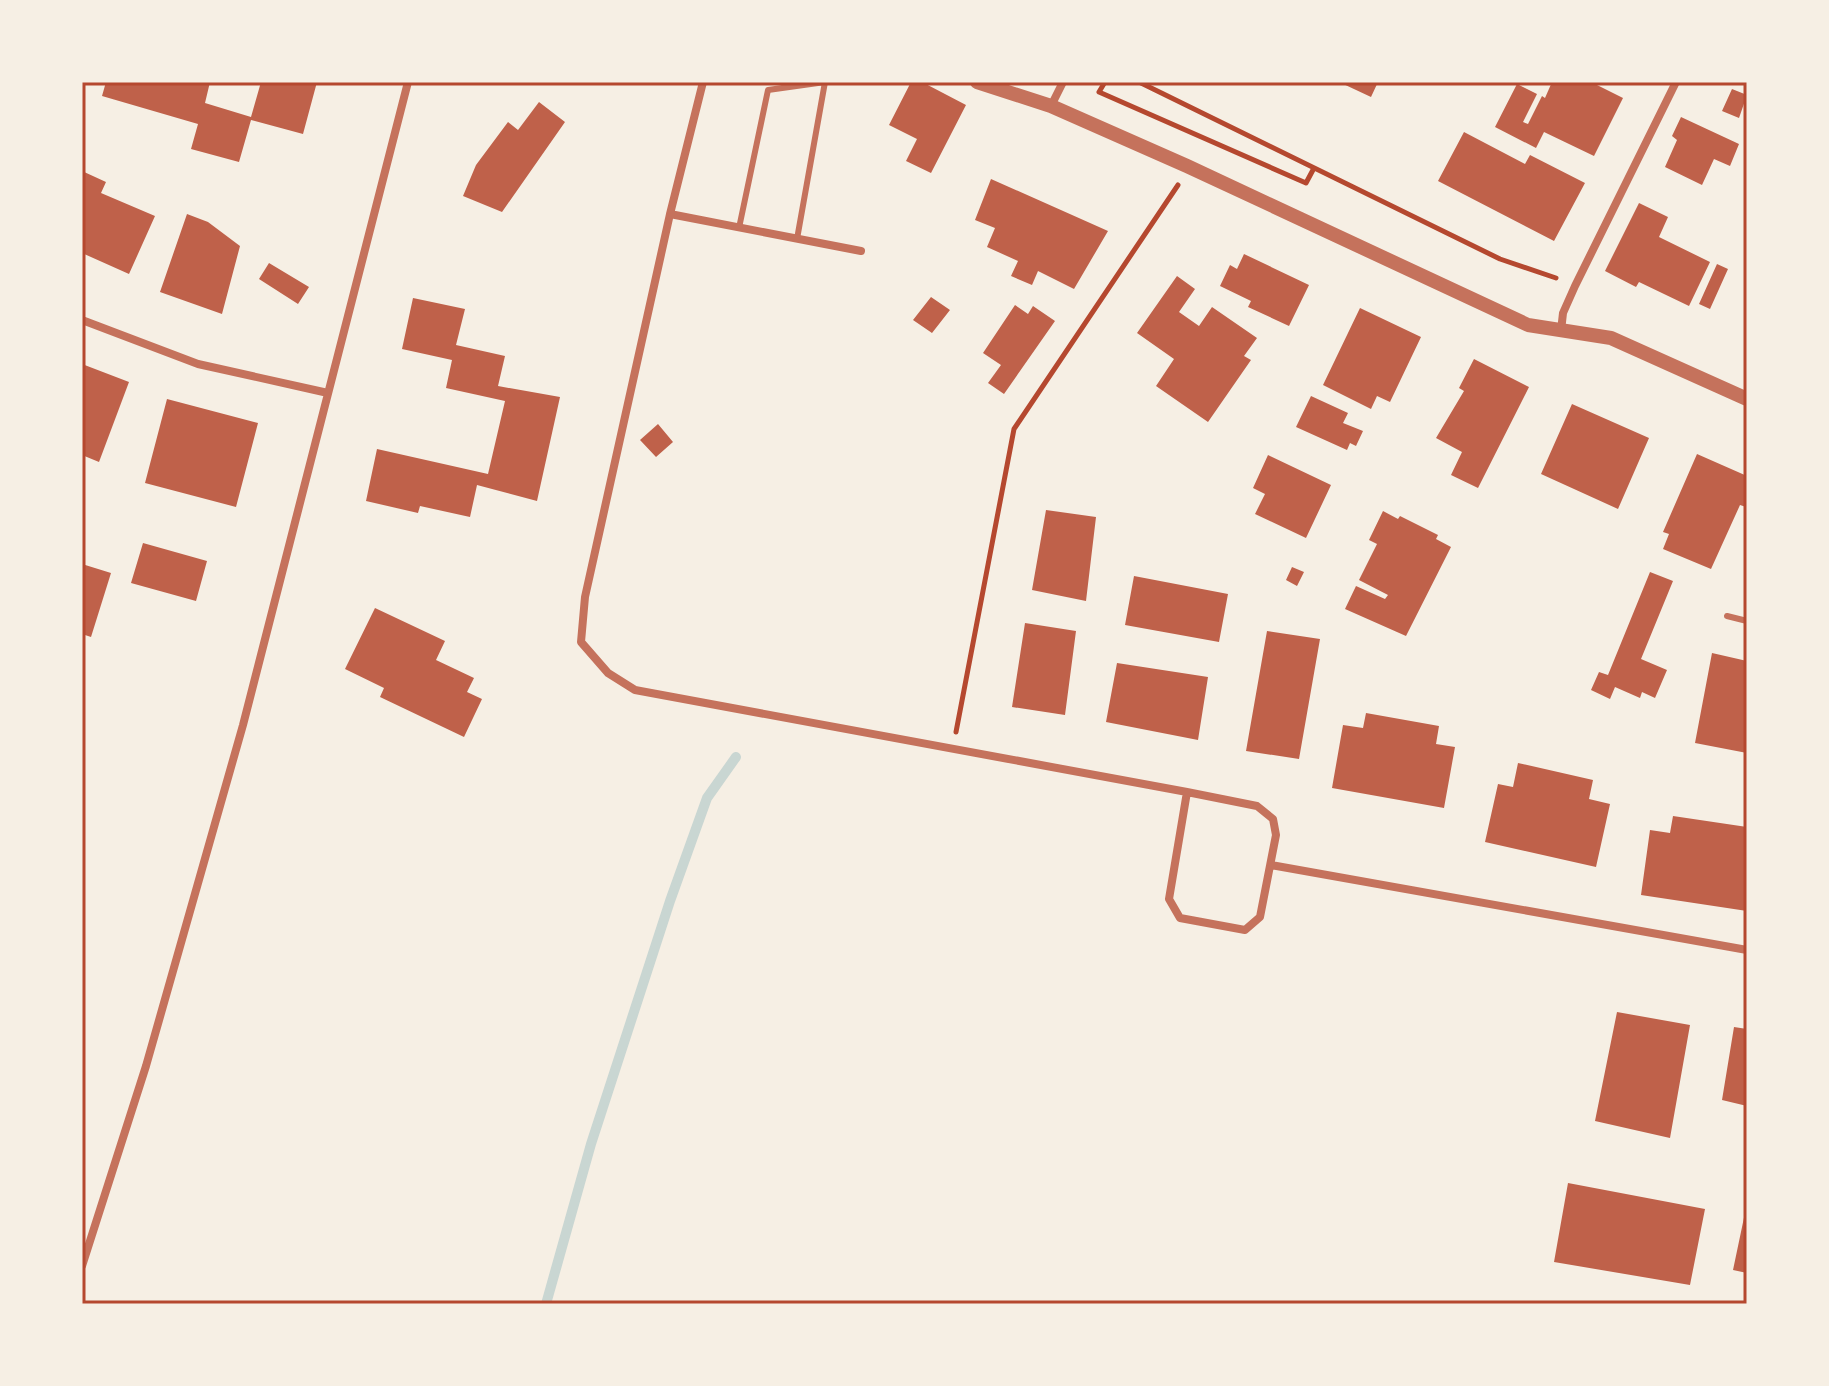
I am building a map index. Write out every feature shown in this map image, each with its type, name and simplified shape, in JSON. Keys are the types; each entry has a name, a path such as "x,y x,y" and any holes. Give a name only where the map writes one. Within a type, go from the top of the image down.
{"street":[{"path":"82,1266 146,1066 239,741 408,82"},
{"path":"703,82 670,214 588,581 581,642 608,673 635,690 953,748 1187,792 1257,806 1273,819 1276,835 1260,917 1245,930 1180,918 1169,899 1187,792"},
{"path":"977,82 1051,106 1187,166 1510,318 1537,327 1582,331 1611,338 1747,399"},
{"path":"1051,106 1063,82"},
{"path":"1561,331 1563,313 1575,286 1676,82"},
{"path":"670,214 861,251"},
{"path":"82,320 198,364 328,393"},
{"path":"1271,865 1747,950"}],"lane":[{"path":"739,228 768,90 825,82 797,239"},
{"path":"1727,616 1747,621"}],"path":[{"path":"1105,82 1099,92 1306,183 1314,168"},
{"path":"1139,82 1500,259 1557,278"},
{"path":"953,748 1014,429 1171,198 1187,166"}],"building":[{"path":"106,82 210,82 205,103 251,117 261,82 317,82 303,134 251,120 239,162 191,149 198,124 102,96"},
{"path":"911,82 922,82 966,105 931,173 906,161 917,139 889,125"},
{"path":"1339,82 1378,82 1371,97"},
{"path":"1552,82 1591,82 1623,98 1594,156 1544,132 1536,148 1495,127 1517,84 1537,94 1523,122 1528,124"},
{"path":"1732,89 1747,95 1739,118 1722,111"},
{"path":"539,102 565,122 502,212 463,196 476,165 508,122 518,130"},
{"path":"1681,117 1739,144 1730,166 1714,159 1702,185 1665,167 1677,140 1672,136"},
{"path":"1464,132 1525,164 1530,155 1585,183 1554,241 1438,181"},
{"path":"82,171 106,182 101,193 155,216 129,274 82,253"},
{"path":"991,179 1108,231 1074,289 1038,271 1032,285 1011,276 1018,261 987,247 995,228 975,220"},
{"path":"1639,203 1668,217 1659,237 1710,262 1689,306 1639,282 1636,287 1605,271"},
{"path":"187,214 208,222 240,246 222,314 160,292"},
{"path":"1244,254 1309,285 1289,326 1248,307 1251,301 1220,286 1230,265 1237,269"},
{"path":"269,263 309,287 298,304 259,279"},
{"path":"1717,264 1728,269 1710,309 1699,304"},
{"path":"1177,276 1195,289 1179,312 1199,326 1212,307 1257,338 1244,356 1251,360 1208,422 1156,386 1174,359 1137,333"},
{"path":"931,297 950,310 932,333 913,320"},
{"path":"413,298 465,309 456,345 505,356 498,386 560,397 537,501 477,485 470,517 420,506 418,513 366,501 377,449 488,474 505,401 446,388 452,360 402,349"},
{"path":"1015,305 1028,314 1033,306 1055,321 1004,394 988,383 1001,365 983,353"},
{"path":"1360,308 1421,337 1390,402 1377,396 1371,409 1323,385"},
{"path":"1474,359 1529,387 1478,488 1451,475 1462,452 1436,438 1464,391 1459,388"},
{"path":"82,364 129,382 99,462 82,455"},
{"path":"1311,396 1348,413 1343,423 1363,431 1356,446 1350,443 1347,450 1296,427"},
{"path":"167,399 258,423 236,507 145,483"},
{"path":"1572,404 1649,438 1618,509 1541,474"},
{"path":"658,424 673,442 656,457 640,440"},
{"path":"1697,454 1747,476 1746,507 1740,505 1711,569 1663,549 1669,534 1663,532"},
{"path":"1268,455 1331,485 1306,538 1255,514 1265,494 1253,488"},
{"path":"1046,510 1096,517 1086,601 1032,590"},
{"path":"1383,511 1438,535 1436,539 1451,547 1406,636 1345,609 1356,586 1385,599 1388,595 1359,580 1377,544 1369,540"},
{"path":"143,543 207,561 196,601 131,583"},
{"path":"82,564 111,573 91,637 82,634"},
{"path":"1292,567 1304,572 1297,586 1286,580"},
{"path":"1650,572 1673,581 1641,659 1667,670 1655,698 1642,692 1640,698 1615,687 1610,699 1591,690 1599,672 1608,675"},
{"path":"1134,576 1228,594 1219,642 1125,625"},
{"path":"375,608 445,641 436,660 474,678 467,692 482,699 464,737 380,697 384,688 345,669"},
{"path":"1025,623 1076,631 1065,715 1012,707"},
{"path":"1267,631 1320,639 1299,759 1246,751"},
{"path":"1712,653 1747,661 1747,753 1695,743"},
{"path":"1117,663 1208,677 1198,740 1106,722"},
{"path":"1366,713 1439,726 1436,744 1455,747 1444,808 1332,788 1343,725 1363,728"},
{"path":"1518,763 1593,780 1589,799 1610,804 1596,867 1485,842 1498,784 1513,787"},
{"path":"1673,816 1747,827 1747,911 1641,895 1650,830 1670,833"},
{"path":"1617,1012 1690,1025 1670,1138 1595,1121"},
{"path":"1734,1027 1747,1029 1747,1106 1722,1100"},
{"path":"1568,1183 1705,1209 1690,1285 1554,1262"},
{"path":"1747,1208 1747,1273 1733,1270"}],"waterway":[{"path":"546,1304 591,1144 670,901 707,798 736,757"}]}
